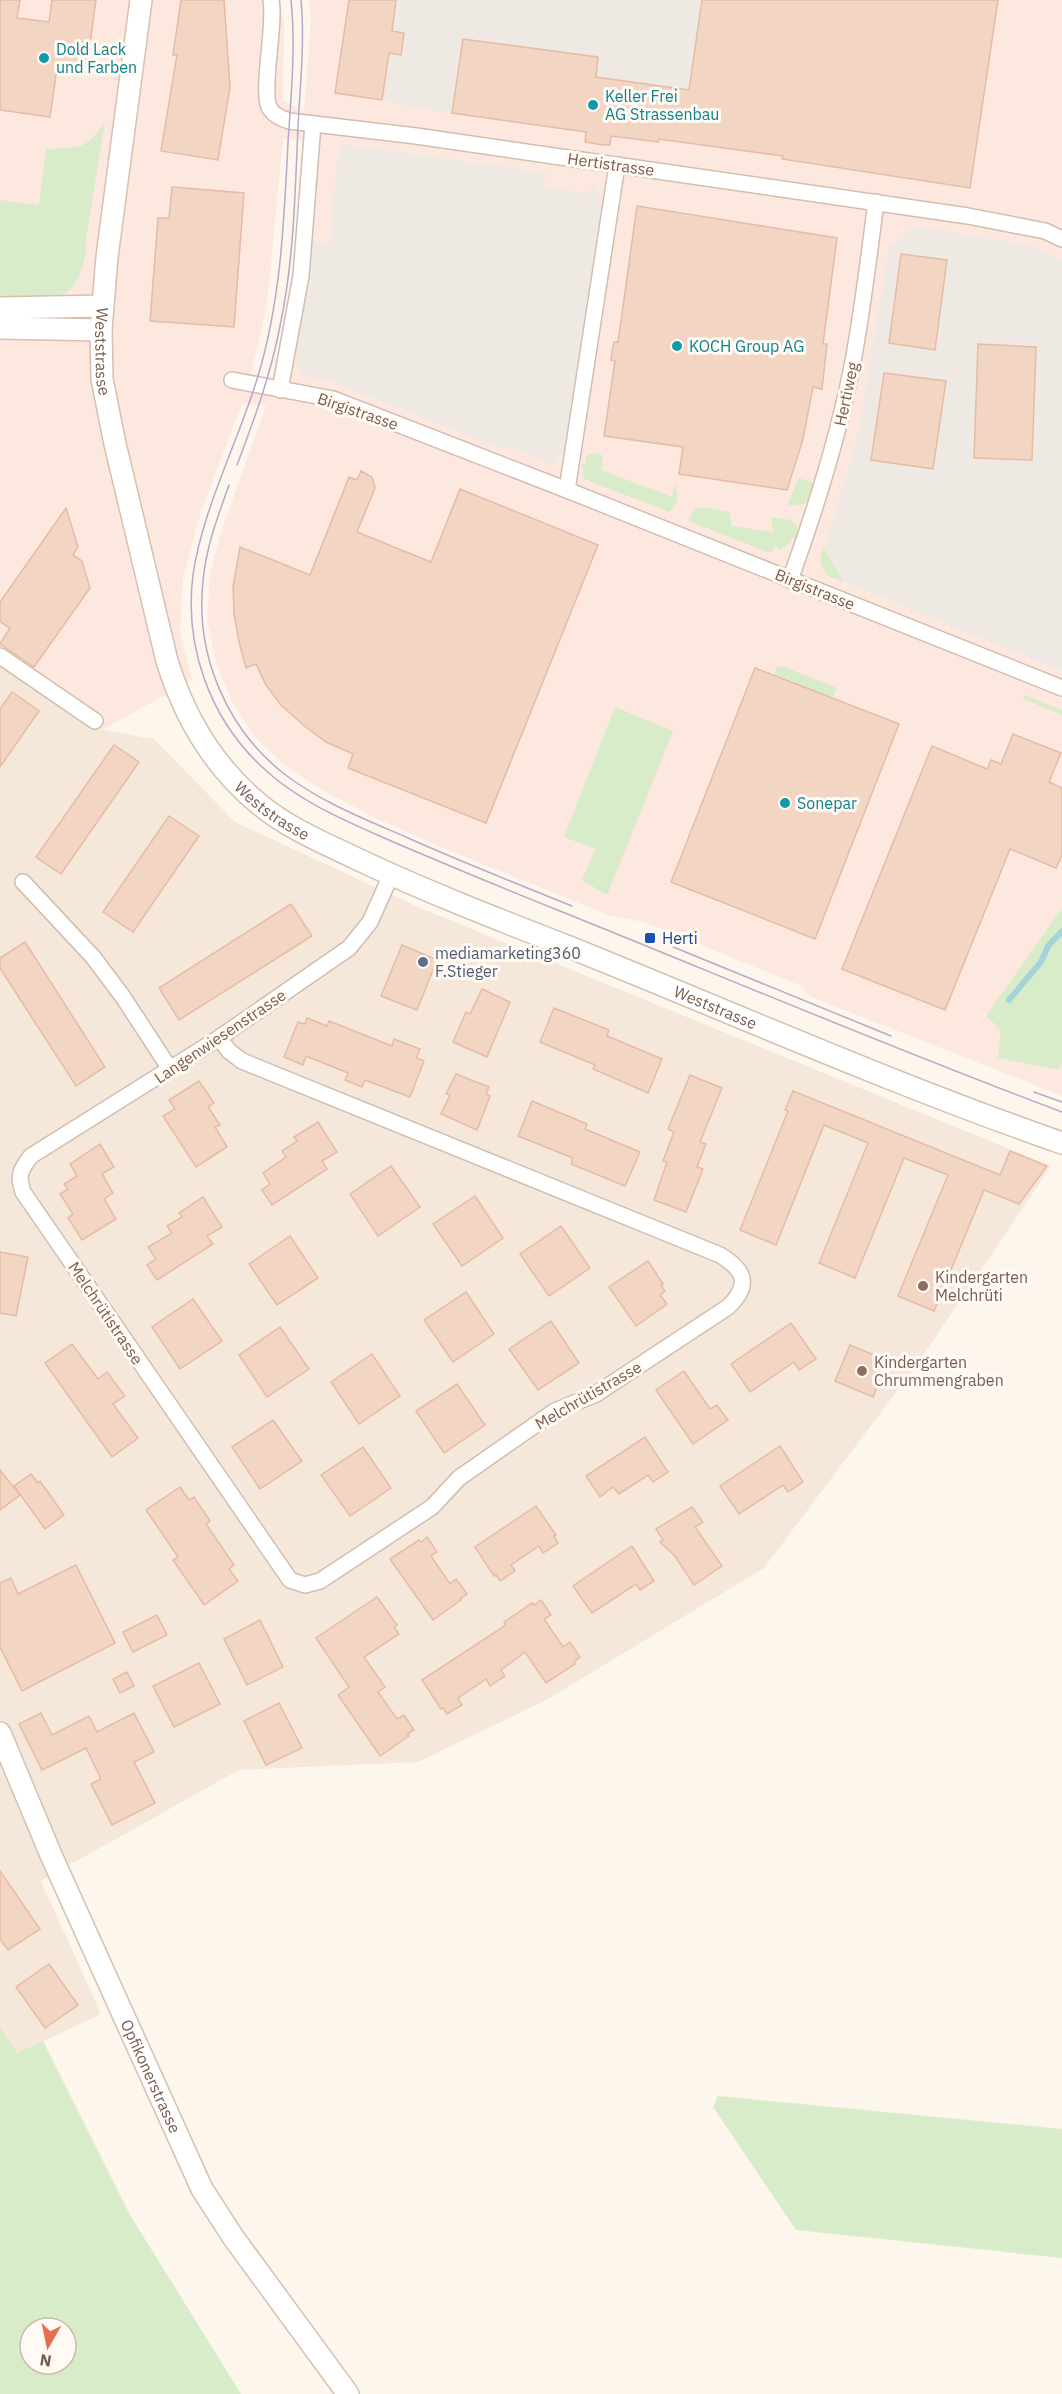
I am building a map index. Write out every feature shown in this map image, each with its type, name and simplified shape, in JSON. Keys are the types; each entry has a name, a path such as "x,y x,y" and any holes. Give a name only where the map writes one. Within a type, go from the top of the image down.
{"main road":[{"name":"Weststrasse","path":"141,0 107,257 101,330 102,379 115,444 176,691 189,719 233,780 260,805 289,826 391,875 928,1093 1062,1143"},
{"path":"0,308 103,306"},
{"path":"0,328 101,330"},
{"name":"Opfikonerstrasse","path":"0,1733 109,1984 202,2189 233,2237 348,2394"}],"street":[{"name":"Hertistrasse","path":"271,0 272,38 266,94 268,107 277,117 289,121 876,202 1001,222 1045,231 1062,239"},
{"path":"280,390 301,276 313,124"},
{"path":"567,490 617,165"},
{"name":"Hertiweg","path":"790,580 813,517 838,429 853,360 876,202"},
{"name":"Birgistrasse","path":"232,380 333,399 1062,688"},
{"path":"0,656 95,721"},
{"name":"Langenwiesenstrasse","path":"20,1170 31,1156 219,1038 349,948 370,922 391,875"},
{"path":"23,882 93,957 123,997 170,1069"},
{"name":"Melchrütistrasse","path":"20,1170 19,1181 23,1192 203,1456 290,1580 305,1585 320,1581 432,1507 459,1478 555,1411 596,1394 728,1307 739,1297 743,1286 740,1271 733,1263 720,1255 242,1061 229,1051 219,1038"}],"shaded area":[{"path":"0,0 280,0 284,26 283,100 304,112 311,19 309,0 1062,0 1062,1096 809,996 799,985 644,922 608,915 429,842 371,816 317,787 283,764 254,736 232,702 217,666 207,620 210,573 223,526 266,406 242,403 201,512 183,578 180,631 192,680 102,730 0,665","holes":["283,138 304,141 297,253 289,308 272,378 251,374 267,305"]},
{"path":"396,0 702,0 682,142 658,142 420,109 382,100"},
{"path":"344,144 546,173 544,187 590,194 592,182 600,194 601,207 565,446 557,461 552,464 506,446 504,450 332,382 306,376 299,370 298,345 307,290 311,285 309,279 313,242 329,244 338,153"},
{"path":"915,226 1029,245 1062,260 1062,671 843,581 824,548 850,465 861,416 889,247"},
{"path":"0,665 102,730 154,739 235,822 418,907 1051,1166 918,1363 764,1568 548,1699 418,1762 239,1770 41,1881 101,2014 17,2054 0,2027"}],"green space":[{"path":"105,121 85,245 87,246 76,281 60,296 49,299 0,300 0,200 39,205 46,149 74,147 87,143"},
{"path":"590,453 603,455 601,470 672,497 675,484 676,503 669,512 584,479 582,464 586,464 586,457"},
{"path":"799,478 816,484 812,495 803,504 787,505"},
{"path":"700,507 729,512 732,526 773,532 771,517 791,520 797,526 797,538 793,538 786,547 777,551 778,548 775,546 772,552 767,552 689,521 692,512"},
{"path":"824,548 843,581 829,576 824,570 820,556"},
{"path":"782,666 837,688 832,698 774,675 777,667"},
{"path":"1025,695 1062,710 1062,715 1023,699"},
{"path":"615,707 673,731 607,895 582,880 595,849 564,837"},
{"path":"1062,908 1062,1062 1059,1070 998,1058 1001,1030 986,1016"},
{"path":"0,2027 17,2053 43,2041 130,2215 241,2394 0,2394"},
{"path":"718,2096 1062,2129 1062,2258 796,2230 713,2107"}],"building":[{"name":"Dold Lack und Farben","path":"0,0 20,0 17,18 49,22 52,0 96,0 87,66 58,62 50,117 0,110"},
{"path":"181,0 224,0 230,87 218,160 161,151 177,55 173,55"},
{"path":"349,0 396,0 392,31 404,33 401,55 389,53 382,100 335,93"},
{"path":"702,0 998,0 970,188 782,159 783,156 659,139 658,142 611,136 610,145 603,145 585,142 586,132 452,113 463,39 598,57 596,77 689,90"},
{"path":"172,187 244,193 234,327 150,321 158,218 169,218"},
{"name":"KOCH Group AG","path":"637,206 837,238 823,344 827,344 822,389 813,387 803,439 787,490 679,474 683,447 604,436 615,361 611,360 612,351 614,342 618,342"},
{"path":"901,254 947,260 935,350 889,343"},
{"path":"978,344 1036,347 1032,460 974,458"},
{"path":"884,373 946,381 933,469 871,460"},
{"path":"361,471 372,477 375,488 357,532 431,562 460,489 598,545 486,823 348,768 353,754 326,742 281,705 266,685 256,664 246,668 234,614 233,587 240,547 310,575 349,477 357,480"},
{"path":"66,508 78,547 73,555 82,561 90,588 34,667 0,644 10,628 0,622 0,602"},
{"name":"Sonepar","path":"755,668 899,724 815,939 671,882"},
{"path":"12,692 39,711 0,767 0,709"},
{"path":"1013,734 1061,753 1049,782 1062,788 1062,855 1056,868 1010,849 945,1010 842,969 932,746 987,769 991,760 1001,764"},
{"path":"114,745 139,762 61,874 36,857"},
{"path":"169,816 199,836 133,932 103,912"},
{"path":"291,904 312,936 179,1020 159,988"},
{"path":"25,942 105,1067 76,1086 0,968 0,958"},
{"path":"402,945 437,960 417,1010 381,996"},
{"path":"482,989 510,1002 487,1057 453,1042 466,1012 470,1014"},
{"path":"554,1008 609,1030 607,1036 662,1059 648,1093 593,1069 595,1065 540,1042"},
{"path":"307,1018 327,1026 329,1021 392,1046 394,1039 420,1049 416,1058 424,1061 410,1097 365,1080 362,1087 345,1080 348,1073 306,1056 303,1065 284,1057 298,1022 305,1024"},
{"path":"456,1074 489,1087 486,1094 490,1096 477,1130 441,1114 450,1095 446,1094"},
{"path":"690,1075 722,1088 700,1142 706,1144 697,1167 703,1169 686,1212 654,1200 667,1162 663,1161 674,1132 668,1129"},
{"path":"199,1081 214,1103 208,1107 220,1125 215,1127 227,1147 196,1167 163,1116 175,1109 169,1100"},
{"path":"793,1091 1000,1175 1010,1151 1047,1166 1019,1204 984,1190 934,1311 898,1296 948,1175 904,1158 855,1278 819,1263 868,1143 824,1125 776,1245 740,1230 788,1111 785,1110"},
{"path":"532,1101 587,1124 585,1129 640,1152 625,1186 571,1164 573,1158 518,1136"},
{"path":"318,1122 337,1152 322,1161 327,1169 272,1205 262,1190 270,1184 263,1173 286,1157 282,1151 297,1141 294,1137"},
{"path":"100,1144 114,1167 102,1174 113,1193 104,1199 116,1219 82,1240 68,1218 73,1214 60,1194 68,1189 64,1184 77,1176 70,1164"},
{"path":"391,1166 420,1207 378,1236 350,1194"},
{"path":"475,1196 503,1238 462,1266 433,1224"},
{"path":"203,1197 222,1227 207,1236 213,1244 157,1280 147,1265 156,1259 148,1247 172,1233 167,1226 182,1217 179,1213"},
{"path":"561,1226 590,1268 549,1296 520,1254"},
{"path":"290,1236 318,1278 277,1305 249,1264"},
{"path":"0,1252 28,1257 16,1316 0,1313"},
{"path":"648,1261 663,1284 661,1285 665,1291 660,1295 667,1304 636,1326 609,1287"},
{"path":"466,1292 494,1334 453,1362 424,1320"},
{"path":"193,1299 222,1341 180,1369 152,1327"},
{"path":"551,1321 579,1363 538,1390 509,1349"},
{"path":"791,1323 816,1359 799,1370 794,1362 750,1392 731,1364"},
{"path":"280,1327 309,1369 267,1397 239,1355"},
{"path":"72,1344 98,1379 107,1372 125,1396 113,1404 138,1438 112,1457 45,1363"},
{"name":"Kindergarten Chrummengraben","path":"850,1345 888,1361 873,1397 835,1381"},
{"path":"372,1354 400,1396 359,1424 331,1382"},
{"path":"684,1371 710,1409 717,1405 728,1420 693,1444 656,1390"},
{"path":"457,1384 485,1425 444,1453 416,1411"},
{"path":"273,1420 302,1461 260,1489 232,1447"},
{"path":"645,1437 668,1472 653,1482 648,1475 619,1494 613,1487 600,1497 586,1476"},
{"path":"780,1446 803,1482 788,1492 783,1485 739,1514 720,1486"},
{"path":"363,1447 391,1488 350,1516 321,1475"},
{"path":"0,1470 20,1495 0,1510"},
{"path":"31,1474 38,1483 40,1481 64,1515 45,1529 14,1486"},
{"path":"180,1487 189,1500 194,1497 210,1521 206,1524 234,1565 229,1569 238,1581 204,1605 173,1560 178,1557 146,1510"},
{"path":"536,1506 556,1535 554,1536 558,1543 543,1553 539,1546 511,1565 515,1571 500,1581 496,1575 494,1576 475,1547"},
{"path":"692,1507 703,1522 695,1527 722,1566 694,1585 675,1556 660,1542 663,1540 656,1529"},
{"path":"427,1537 437,1552 431,1556 450,1584 456,1579 467,1594 433,1620 390,1559"},
{"path":"632,1546 654,1581 640,1590 636,1584 592,1613 573,1586"},
{"path":"76,1565 115,1643 22,1691 0,1647 0,1583 11,1578 18,1594"},
{"path":"377,1597 397,1625 394,1627 399,1634 364,1657 385,1687 378,1692 397,1719 404,1715 414,1730 380,1756 338,1695 349,1687 316,1638"},
{"path":"541,1600 551,1615 544,1619 563,1647 570,1642 580,1657 574,1662 575,1664 546,1683 525,1652 501,1670 505,1676 490,1686 486,1679 458,1698 462,1705 447,1714 443,1708 441,1709 422,1680 506,1625 504,1622 532,1603 534,1605"},
{"path":"157,1615 167,1635 133,1652 123,1632"},
{"path":"260,1620 283,1667 247,1685 224,1639"},
{"path":"199,1663 220,1704 174,1727 153,1686"},
{"path":"127,1672 134,1686 120,1693 113,1679"},
{"path":"279,1703 302,1748 266,1765 244,1721"},
{"path":"41,1713 52,1735 89,1716 97,1732 134,1713 154,1752 134,1762 155,1803 112,1825 91,1784 101,1779 86,1748 42,1770 19,1724"},
{"path":"0,1871 40,1929 8,1950 0,1939"},
{"path":"49,1964 78,2005 45,2028 16,1987"}],"waterway":[{"path":"1009,1000 1041,962 1048,946 1062,931"}],"tram line":[{"path":"291,0 292,72 285,202 277,289 258,376 204,525 193,575 191,601 197,653 204,678 227,725 261,766 290,790 357,826 808,1012 1062,1112"},
{"path":"237,465 272,362 285,301 293,227 302,64 301,0"},
{"path":"229,485 207,556 202,609 204,636 210,663 232,714 247,737 287,776 330,803 449,856 572,906"},
{"path":"661,942 891,1036"},
{"path":"1034,1092 1062,1102"}],"place":[{"name":"Dold Lack und Farben","path":"44,58"},
{"name":"Keller Frei AG Strassenbau","path":"593,105"},
{"name":"KOCH Group AG","path":"677,346"},
{"name":"Sonepar","path":"785,803"},
{"name":"Herti","path":"650,938"},
{"name":"mediamarketing360 F.Stieger","path":"423,962"},
{"name":"Kindergarten Melchrüti","path":"923,1286"},
{"name":"Kindergarten Chrummengraben","path":"862,1371"}]}
